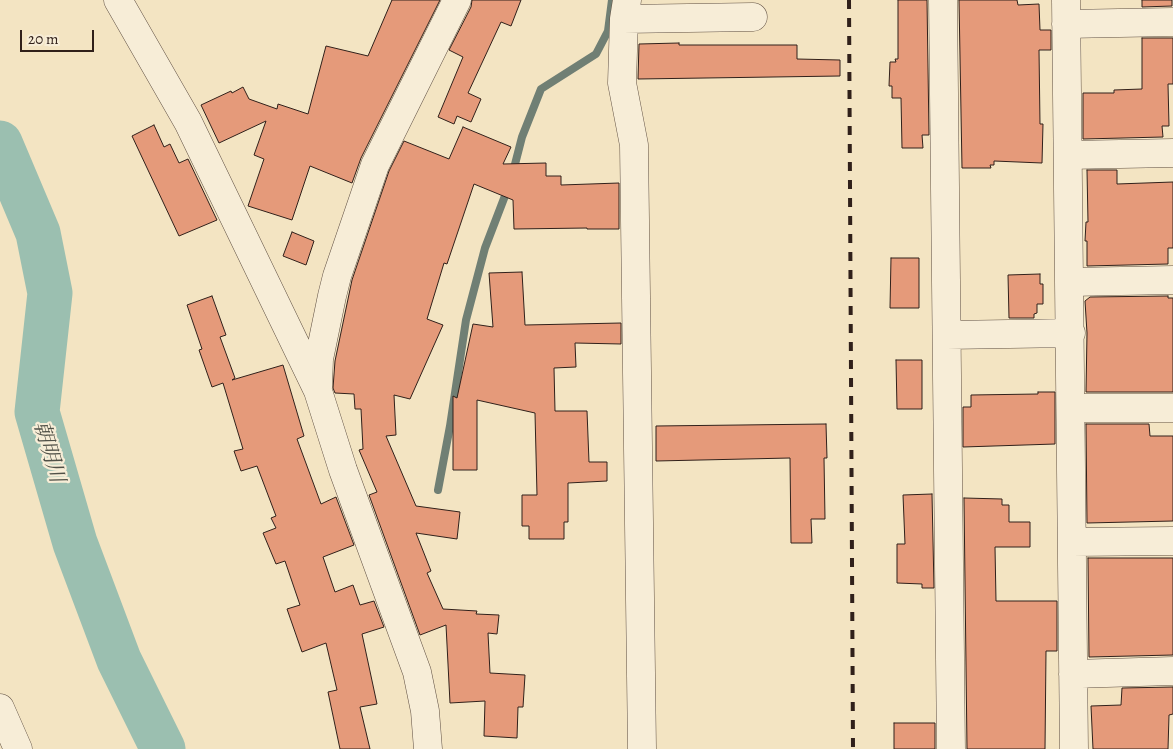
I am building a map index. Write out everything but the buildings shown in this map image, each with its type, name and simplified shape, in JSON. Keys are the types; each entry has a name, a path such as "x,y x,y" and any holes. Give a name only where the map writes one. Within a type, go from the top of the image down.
{"street":[{"path":"118,0 188,122 318,391 343,470 418,672 425,710 428,749"},
{"path":"318,391 319,359 333,289 375,165 457,0"},
{"path":"943,0 952,749"},
{"path":"642,749 634,145 622,83 626,10 753,18"},
{"path":"1074,749 1071,334 1066,12 1173,22"},
{"path":"1068,155 1173,153"},
{"path":"1070,282 1173,280"},
{"path":"947,335 1071,334"},
{"path":"1071,408 1173,408"},
{"path":"1072,542 1173,541"},
{"path":"1073,674 1173,672"},
{"path":"0,708 18,749"}],"waterway":[{"path":"513,172 522,137 541,89 596,54 608,31 612,0"},
{"name":"朝明川","path":"0,143 38,233 50,293 37,412 75,543 119,660 163,749"},
{"path":"438,490 466,320 485,248 508,188"}],"railway":[{"path":"849,0 853,749"}]}
